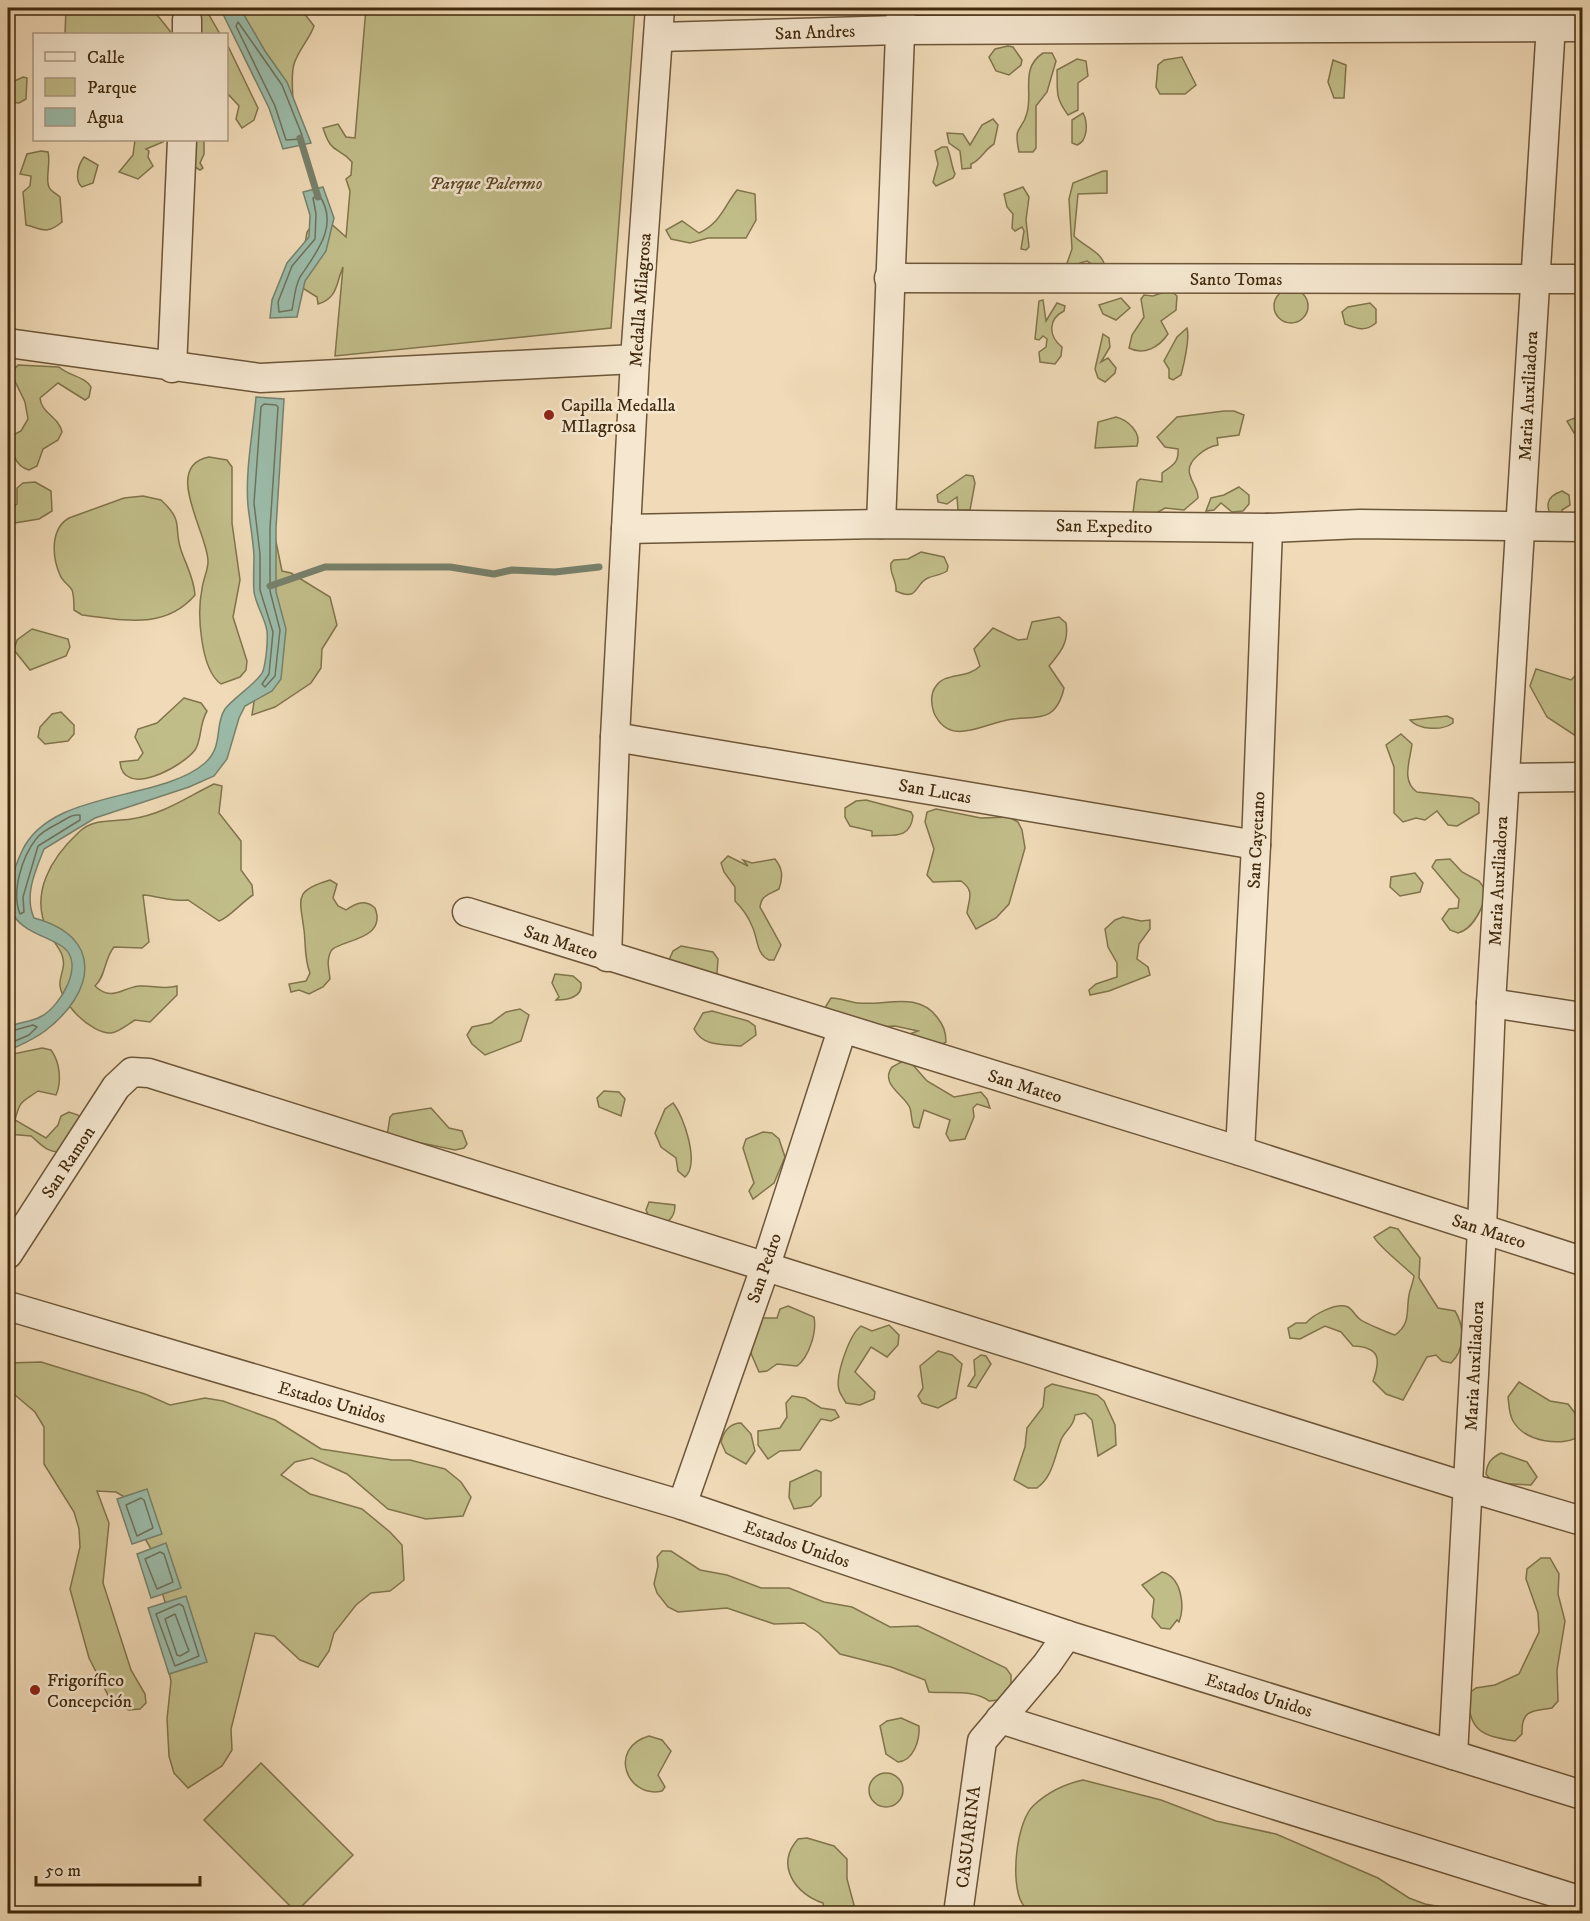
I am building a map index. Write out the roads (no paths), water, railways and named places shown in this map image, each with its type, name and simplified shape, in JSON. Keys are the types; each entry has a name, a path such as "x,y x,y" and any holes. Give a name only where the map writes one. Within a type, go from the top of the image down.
{"street":[{"name":"Medalla Milagrosa","path":"607,957 615,737 635,359 660,8"},
{"name":"San Andres","path":"659,37 900,19 1552,17 1582,27"},
{"name":"Maria Auxiliadora","path":"1454,1755 1482,1229 1491,1003 1552,17"},
{"path":"881,524 900,19"},
{"path":"172,368 182,141"},
{"name":"Santo Tomas","path":"889,279 1582,279"},
{"path":"8,343 172,368 260,378 296,378 635,359"},
{"name":"San Expedito","path":"626,529 881,524 1268,528 1360,524 1520,528 1582,527"},
{"name":"San Cayetano","path":"1240,1151 1256,845 1268,528"},
{"name":"San Lucas","path":"615,737 1256,845"},
{"path":"1504,778 1582,777"},
{"name":"San Mateo","path":"467,912 1240,1151 1582,1261"},
{"path":"1491,1003 1582,1017"},
{"name":"San Pedro","path":"682,1505 766,1265 842,1029"},
{"name":"San Ramon","path":"8,1254 116,1087 132,1072 149,1073 766,1265"},
{"path":"766,1265 1467,1487 1582,1521"},
{"name":"Estados Unidos","path":"8,1306 682,1505 1067,1635 1582,1795"},
{"name":"CASUARINA","path":"958,1914 977,1760 982,1741 1047,1664 1067,1635"},
{"path":"1000,1719 1582,1901"}],"water":[{"path":"220,8 240,8 265,51 287,82 311,143 283,149 269,108"},
{"path":"323,187 334,218 326,251 305,281 297,317 270,318 272,300 287,263 309,237 310,215 303,192"},
{"path":"256,397 284,399 276,528 276,592 286,629 281,679 272,691 245,706 239,718 227,759 214,776 189,787 95,818 44,849 30,892 31,909 34,918 57,927 73,938 82,952 85,967 82,984 62,1016 45,1031 8,1051 8,1027 38,1018 49,1011 68,984 72,964 69,954 63,947 30,930 18,922 14,916 9,901 11,883 22,851 36,831 56,817 81,806 162,784 185,775 205,763 215,750 225,709 263,671 267,631 254,592 254,556 247,493"},
{"path":"147,1489 162,1534 132,1544 117,1499"},
{"path":"166,1543 181,1588 151,1598 137,1554"},
{"path":"186,1596 207,1662 169,1674 148,1608"}],"waterway":[{"path":"300,138 318,197"},
{"path":"270,586 325,567 450,567 494,574 512,570 555,572 599,567"}],"place":[{"name":"Capilla Medalla MIlagrosa","path":"549,415"},
{"name":"Frigorífico Concepción","path":"35,1690"}],"park label":[{"name":"Parque Palermo","path":"486,183"}]}
